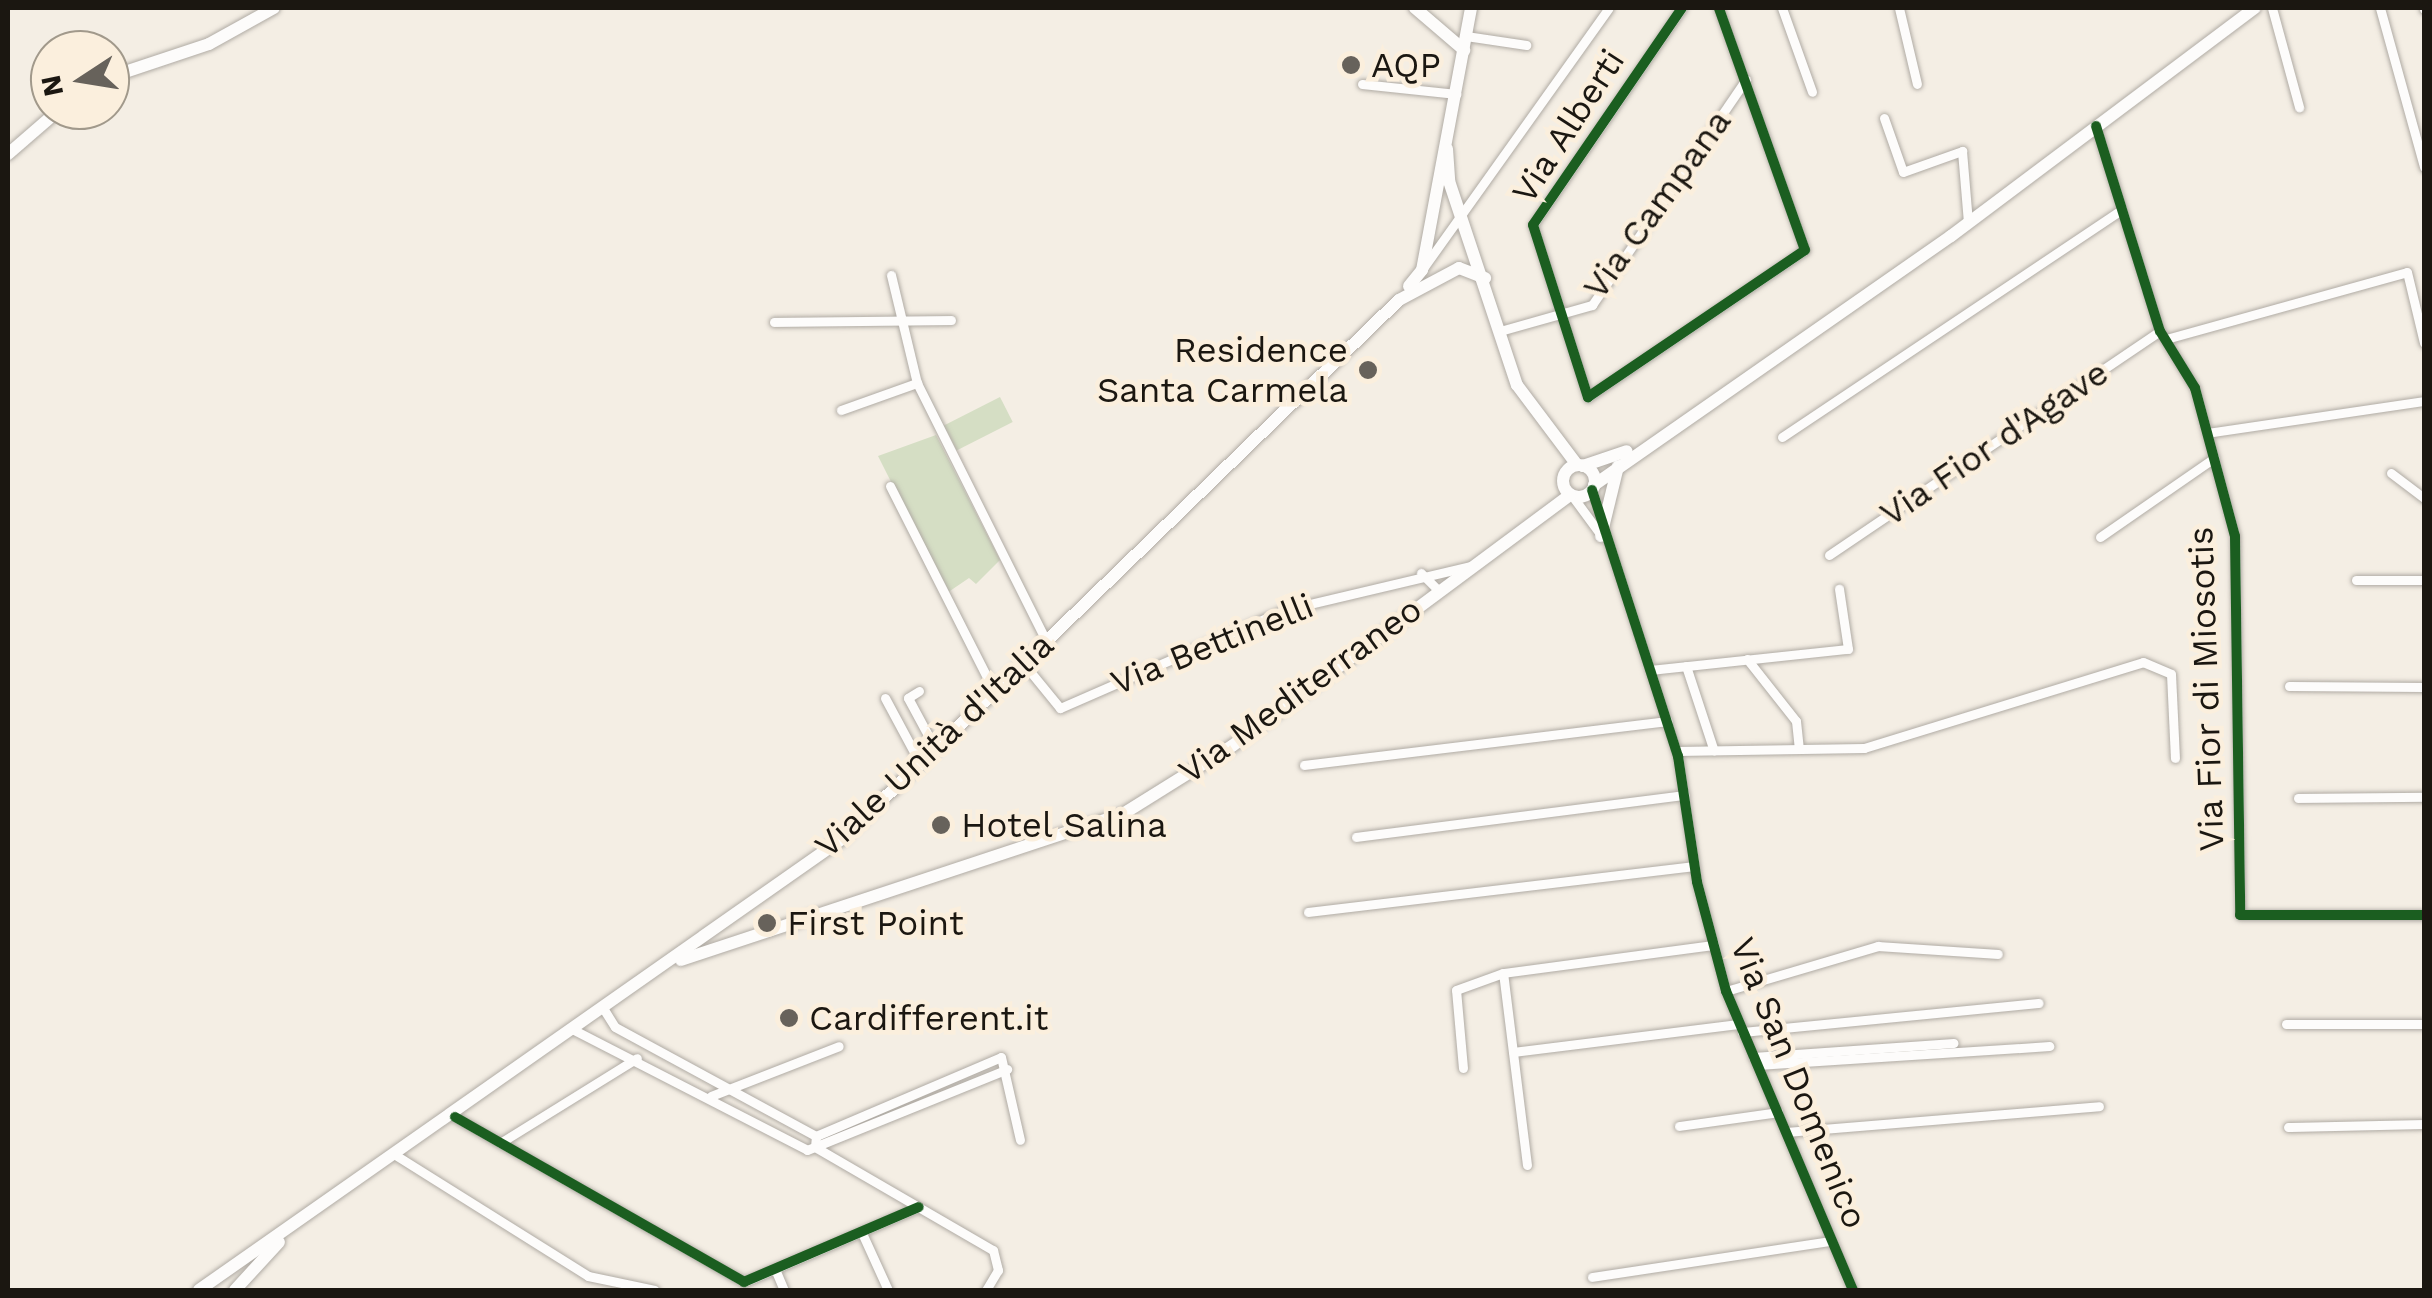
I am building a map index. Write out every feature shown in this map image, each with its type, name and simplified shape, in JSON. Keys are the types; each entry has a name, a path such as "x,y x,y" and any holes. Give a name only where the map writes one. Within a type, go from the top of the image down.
{"main road":[{"path":"130,70 209,44 274,8"},
{"path":"1415,8 1465,43"},
{"path":"1399,300 1422,270 1471,8"},
{"path":"1572,496 1563,478 1580,465 1634,448 1968,224 2255,8"},
{"path":"8,154 36,130"},
{"path":"1447,148 1464,219 1517,385 1594,487"},
{"name":"Viale Unità d'Italia","path":"199,1290 455,1117 842,839 1399,300 1458,268 1485,278"},
{"name":"Via Mediterraneo","path":"669,964 1123,814 1232,746 1470,566 1572,496 1594,487 1634,448"},
{"path":"1602,536 1620,462"},
{"path":"732,918 748,939"},
{"name":"Viale Unità d'Italia","path":"235,1290 295,1226"}],"street":[{"path":"1422,270 1464,219 1610,8"},
{"name":"Via Alberti","path":"1682,8 1533,224 1588,397 1805,250 1746,79"},
{"path":"1719,8 1746,79"},
{"path":"1782,8 1812,92"},
{"path":"1899,8 1917,84"},
{"path":"2272,8 2300,107"},
{"path":"2380,8 2424,167"},
{"path":"1465,43 1526,45"},
{"name":"Via Campana","path":"1500,332 1592,305 1746,79"},
{"path":"1362,84 1456,94"},
{"path":"1884,118 1904,172 1962,152 1968,224"},
{"name":"Via Fior di Miosotis","path":"2096,126 2118,212 2163,335 2207,433 2235,536 2240,914 2424,915"},
{"path":"1782,437 2118,212"},
{"name":"Via Fior d'Agave","path":"1829,555 2163,335 2407,272 2424,343"},
{"path":"891,275 917,383 1046,641"},
{"path":"774,322 951,320"},
{"path":"841,410 917,383"},
{"path":"2207,433 2424,401"},
{"path":"2100,537 2214,458"},
{"path":"2391,473 2424,498"},
{"path":"890,486 995,693"},
{"name":"Via San Domenico","path":"1594,487 1602,536 1677,751 1694,866 1726,991 1854,1290"},
{"name":"Via San Domenico","path":"1572,496 1602,536"},
{"name":"Via Bettinelli","path":"1024,664 1060,708 1315,601 1421,572 1470,566"},
{"path":"1421,572 1438,590"},
{"path":"2356,580 2424,580"},
{"path":"1650,670 1848,649 1839,588"},
{"path":"1747,660 1796,721 1798,749"},
{"path":"1677,751 1864,748 2143,662 2171,674 2175,758"},
{"path":"1686,666 1714,750"},
{"path":"2289,686 2424,688"},
{"name":"Viale Unità d'Italia","path":"919,691 908,698 936,751"},
{"name":"Viale Unità d'Italia","path":"884,698 921,765"},
{"path":"1304,765 1667,721"},
{"path":"1356,837 1684,794"},
{"path":"2298,798 2424,797"},
{"path":"1308,912 1694,866"},
{"path":"1464,1068 1456,990 1504,974 1714,946"},
{"path":"1726,991 1878,946 1998,954"},
{"path":"1504,974 1527,1166"},
{"path":"1513,1052 2039,1003"},
{"path":"603,1008 615,1027 816,1136"},
{"path":"2286,1024 2424,1024"},
{"path":"574,1030 815,1148 992,1250 998,1270 986,1290"},
{"path":"1755,1061 1954,1043"},
{"path":"711,1096 839,1046"},
{"path":"1755,1061 2049,1046"},
{"path":"500,1142 636,1058"},
{"path":"816,1136 978,1065 1006,1066"},
{"path":"815,1148 1006,1066"},
{"path":"1006,1066 1011,1128 1020,1140"},
{"path":"1786,1132 2099,1106"},
{"path":"1679,1126 1778,1112"},
{"path":"455,1117 744,1282 919,1207"},
{"path":"2288,1127 2424,1124"},
{"path":"815,1148 816,1136"},
{"path":"397,1156 588,1276 655,1290"},
{"path":"862,1233 888,1290"},
{"path":"1592,1277 1831,1241"},
{"path":"776,1269 784,1290"}],"green space":[{"path":"1000,397 1013,422 957,451 944,426"},
{"path":"936,435 1000,560 976,584 969,578 947,593 878,456"}],"cycle path":[{"path":"1682,8 1533,225 1588,397 1805,250 1719,8"},
{"path":"2096,126 2160,331 2195,388 2235,536 2240,915 2424,915"},
{"path":"1592,490 1678,756 1697,882 1726,991 1853,1290"},
{"path":"455,1117 744,1282 919,1207"}],"place":[{"name":"AQP","path":"1351,65"},
{"name":"Residence Santa Carmela","path":"1368,370"},
{"name":"Hotel Salina","path":"941,825"},
{"name":"First Point","path":"767,923"},
{"name":"Cardifferent.it","path":"789,1018"}]}
